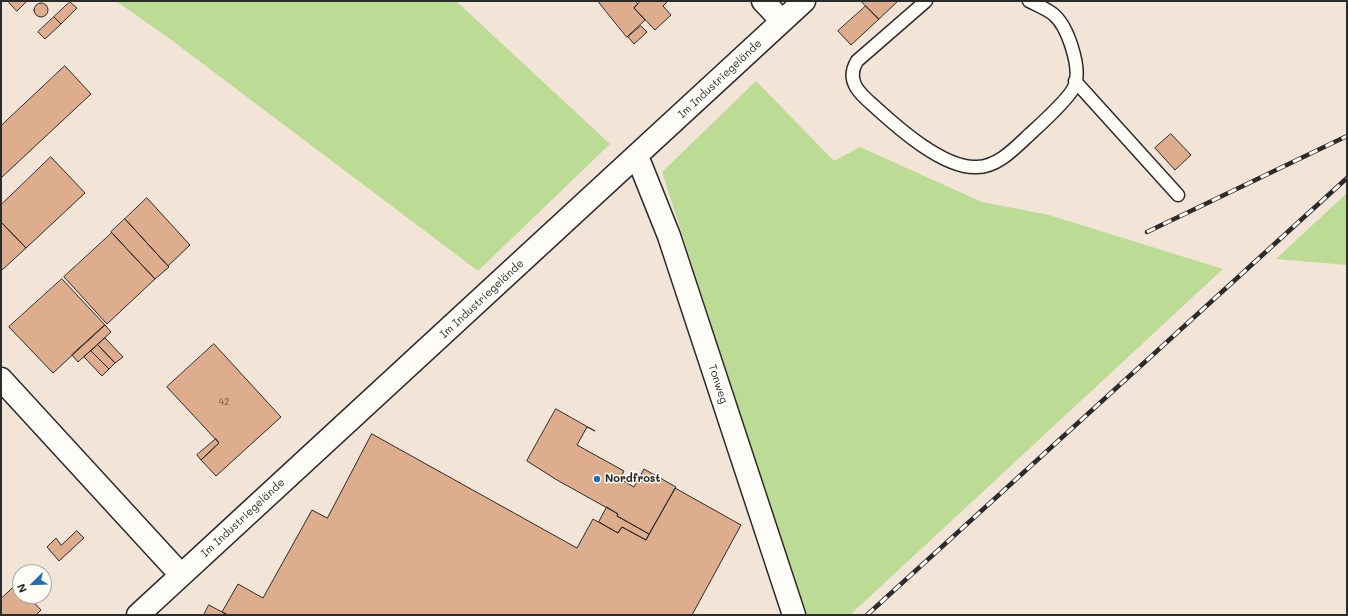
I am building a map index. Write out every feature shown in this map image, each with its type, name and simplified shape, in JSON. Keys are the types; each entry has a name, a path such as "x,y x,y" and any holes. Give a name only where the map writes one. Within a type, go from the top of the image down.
{"street":[{"path":"764,1 782,21"},
{"name":"Im Industriegelände","path":"138,615 804,1"},
{"name":"Tonweg","path":"637,156 669,236 794,615"},
{"path":"1,379 181,575"}],"lane":[{"path":"926,1 857,61 853,67 853,82 867,99 889,120 933,152 949,161 964,166 977,168 987,166 1015,148 1049,116 1070,93 1075,85 1076,69 1074,57 1066,32 1054,14 1029,1"},
{"path":"1075,80 1178,195"}],"green space":[{"path":"116,1 456,1 610,144 478,271 170,39"},
{"path":"756,81 834,161 860,147 982,202 1049,215 1223,269 850,615 805,615 662,172"},
{"path":"1347,193 1347,265 1276,259"}],"building":[{"path":"8,1 25,1 26,2 17,11"},
{"path":"598,1 635,1 638,4 634,8 645,20 627,37"},
{"path":"641,1 668,1 663,6 671,15 655,30 634,8"},
{"path":"861,1 898,1 879,19"},
{"path":"70,2 77,8 61,24 54,17"},
{"path":"38,3 44,3 48,7 48,13 44,17 38,17 34,13 34,7"},
{"path":"866,6 879,19 851,45 838,31"},
{"path":"54,17 61,24 45,39 38,32"},
{"path":"641,26 647,32 634,44 628,37"},
{"path":"65,66 91,94 1,178 1,126"},
{"path":"1171,134 1191,155 1175,170 1155,148"},
{"path":"51,157 85,193 26,248 1,222 1,205"},
{"path":"147,198 190,245 168,266 125,219"},
{"path":"125,219 169,267 155,279 111,232"},
{"path":"1,222 26,248 1,271"},
{"path":"112,233 155,279 107,324 64,277"},
{"path":"62,279 105,325 53,373 9,327"},
{"path":"105,325 111,332 78,362 72,355"},
{"path":"105,338 123,357 115,363 98,345"},
{"path":"214,344 281,417 216,476 201,460 219,443 167,387"},
{"path":"98,345 115,363 109,369 91,351"},
{"path":"91,351 109,369 102,376 84,357"},
{"path":"556,409 595,431 587,427 577,445 624,471 620,479 634,487 644,469 676,487 649,534 617,516 618,514 557,480 527,461"},
{"path":"372,434 577,548 593,519 618,533 622,527 646,540 675,488 741,525 692,615 228,615 222,612 238,584 263,598 312,510 327,518"},
{"path":"216,439 219,443 201,460 197,455"},
{"path":"607,507 618,514 617,516 649,534 646,540 622,527 618,533 599,522"},
{"path":"77,531 84,538 59,561 47,547 56,538 61,545"},
{"path":"12,589 12,604 35,604 41,610 36,615 1,615 1,599"},
{"path":"209,605 222,612 228,615 204,615"}],"railway":[{"path":"1147,232 1347,136"},
{"path":"867,615 1347,178"}],"place":[{"name":"Nordfrost","path":"597,479"}]}
